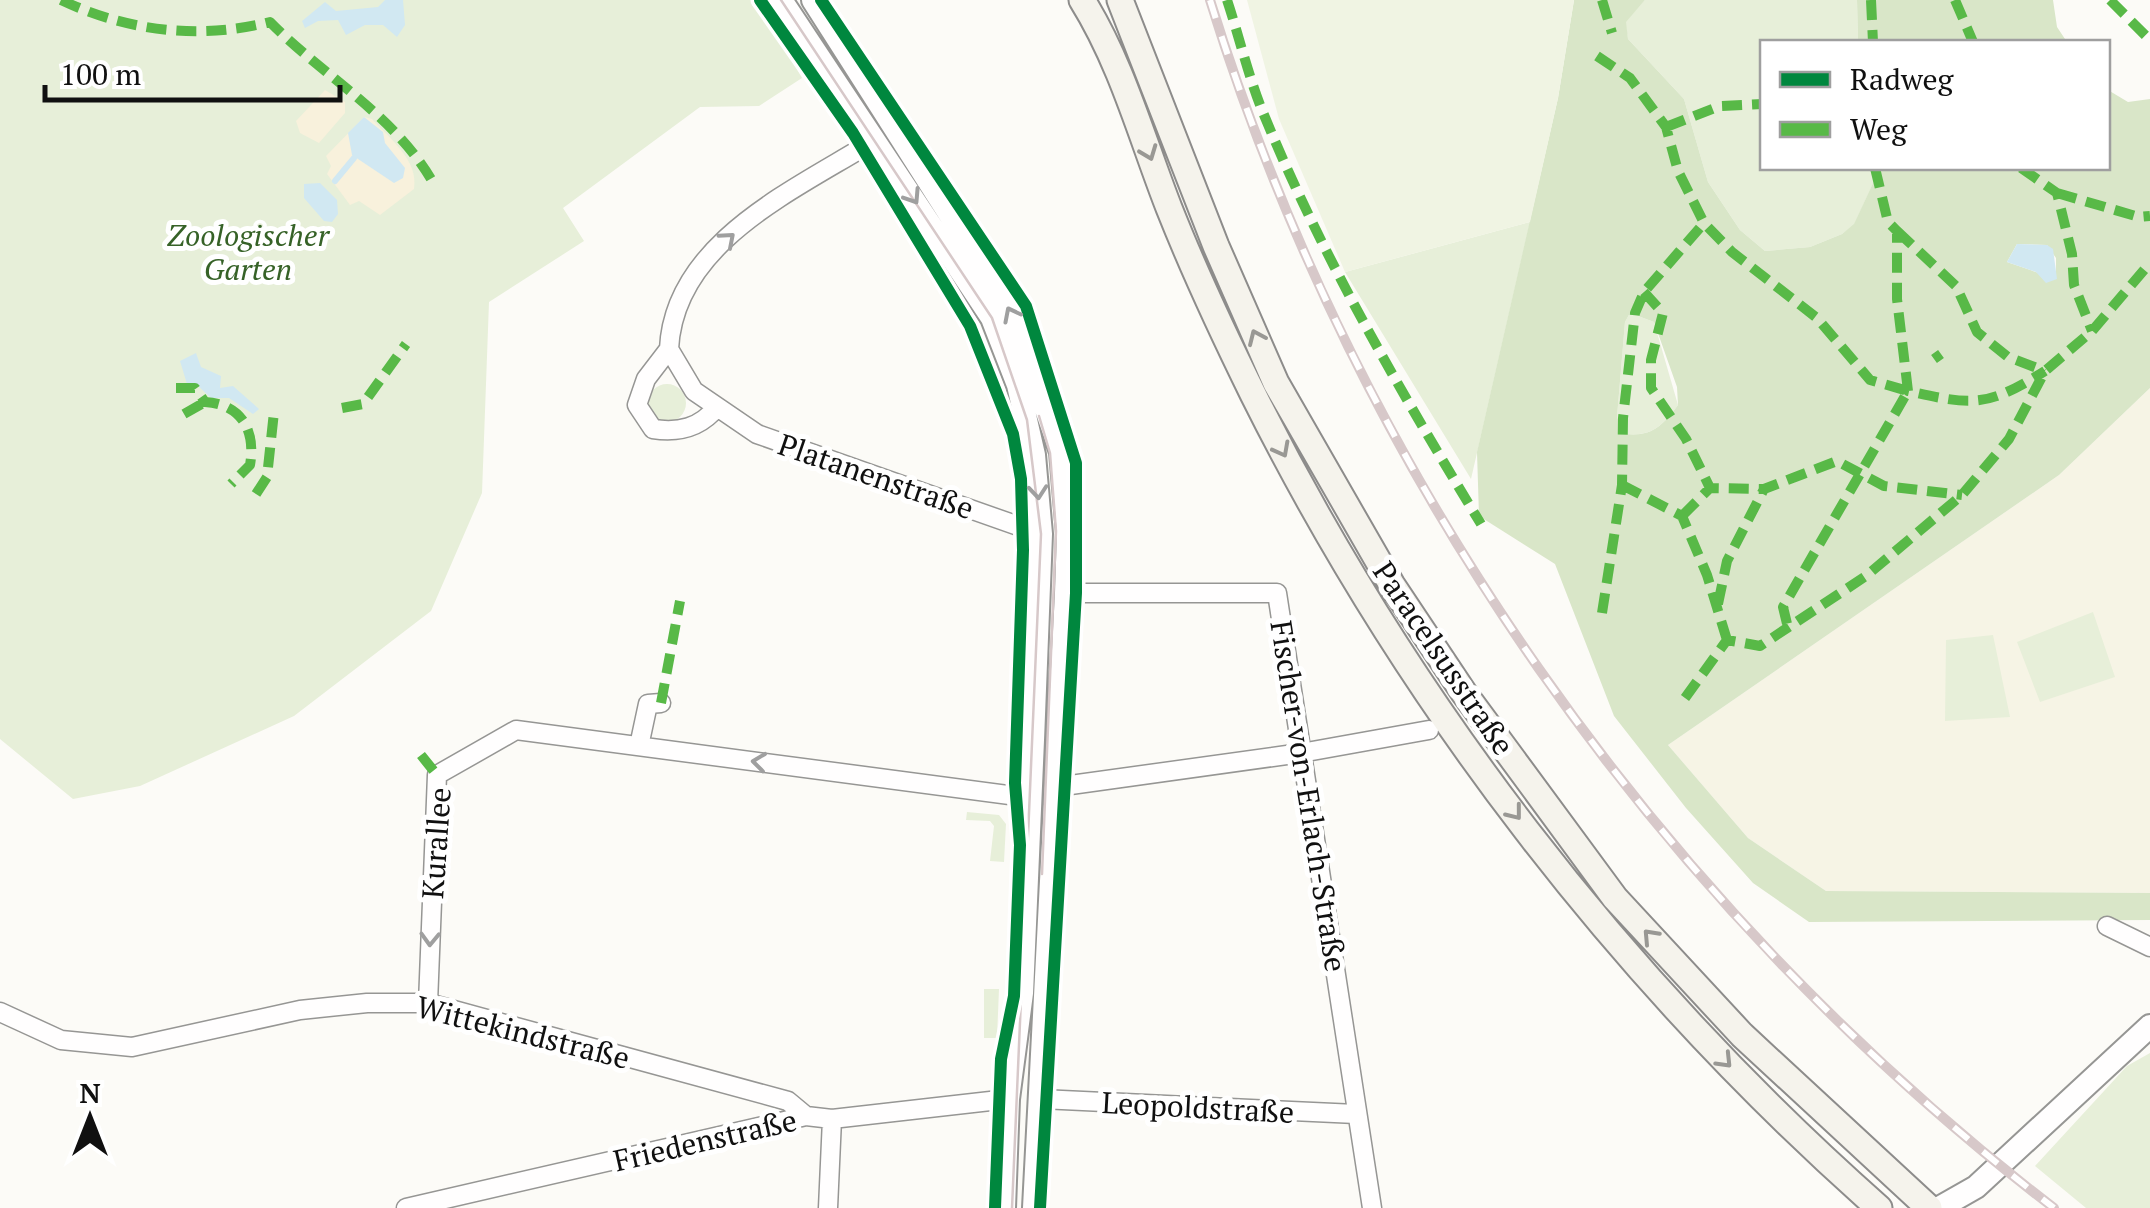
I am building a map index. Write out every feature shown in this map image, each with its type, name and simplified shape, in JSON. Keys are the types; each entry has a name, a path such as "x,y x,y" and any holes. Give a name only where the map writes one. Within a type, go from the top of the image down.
{"main road":[{"name":"Paracelsusstraße","path":"1082,0 1114,62 1170,210 1253,393 1434,719 1456,735 1604,926 1723,1059 1872,1202"},
{"name":"Paracelsusstraße","path":"1120,0 1216,246 1276,384 1392,585 1482,720 1615,898 1742,1035 1929,1208"}],"street":[{"path":"782,0 992,318 1027,420 1040,534 1022,993 1008,1099 1004,1208"},
{"path":"813,0 1012,312 1060,452 1068,533 1066,592 1034,1208"},
{"path":"717,407 706,420 676,433 653,429 637,405 646,380 668,349 670,320 691,278 722,241 785,195 875,140"},
{"name":"Platanenstraße","path":"668,349 694,391 758,434 1040,534"},
{"name":"Fischer-von-Erlach-Straße","path":"1066,592 1277,593 1372,1208"},
{"path":"639,746 648,704 660,703"},
{"path":"1031,798 1056,787 1301,753 1434,719"},
{"name":"Kurallee","path":"428,1004 437,775 516,730 1031,798"},
{"path":"2107,926 2150,946"},
{"name":"Wittekindstraße","path":"0,1012 61,1040 132,1047 300,1010 367,1003 428,1004 788,1101 806,1116"},
{"path":"1939,1208 1976,1187 2150,1026"},
{"name":"Friedenstraße","path":"406,1208 806,1116 832,1119 1008,1099"},
{"name":"Leopoldstraße","path":"1041,1099 1356,1114"},
{"path":"828,1208 832,1119"}],"shaded area":[{"path":"2150,388 2150,893 1826,891 1748,838 1668,745 2059,475"}],"green space":[{"name":"Zoologischer Garten","path":"0,0 757,0 802,78 759,106 700,107 563,208 584,241 489,302 482,493 431,611 294,716 140,786 73,799 0,739"},
{"path":"1247,0 1574,0 1558,98 1530,222 1345,272 1279,119"},
{"path":"1574,0 1645,0 1626,22 1628,39 1684,99 1708,182 1740,230 1765,251 1810,247 1842,234 1854,224 1879,170 2110,170 2110,91 2128,102 2150,99 2150,388 2059,475 1668,745 1748,838 1826,891 2150,893 2150,920 1809,922 1753,883 1686,808 1614,716 1555,564 1479,516 1477,452 1558,98","holes":["2017,244 2047,245 2056,258 2056,279 2007,262","1630,313 1654,322 1677,387 1678,405 1656,428 1642,434 1625,434 1617,417 1625,322"]},
{"path":"1645,0 1857,0 1858,40 1760,40 1760,170 1879,170 1854,225 1810,247 1765,251 1740,230 1708,182 1684,99 1628,39 1625,22"},
{"path":"1857,0 2053,0 2057,27 2066,40 1858,40"},
{"path":"1530,222 1471,479 1345,272"},
{"path":"1630,313 1654,322 1678,405 1656,428 1642,434 1624,434 1617,417 1625,322"},
{"path":"667,384 680,390 686,403 680,416 667,422 654,416 648,403 654,390"},
{"path":"2093,612 2115,677 2040,702 2017,642"},
{"path":"1993,635 2010,717 1945,721 1946,640"},
{"path":"967,812 999,815 1006,824 1004,862 990,861 994,826 990,821 966,820"},
{"path":"984,989 999,989 997,1038 984,1038"},
{"path":"2150,1053 2150,1208 2086,1208 2035,1166 2127,1066"}],"sand":[{"path":"325,90 345,102 345,113 319,143 300,133 296,121"},
{"path":"364,117 372,119 402,151 414,178 414,189 380,215 359,201 350,205 327,174 331,166 326,156"}],"water":[{"path":"385,0 403,0 405,25 397,37 383,25 365,25 346,35 338,20 318,21 305,28 302,21 325,2 336,11 378,7"},
{"path":"364,117 383,132 385,143 405,168 403,178 394,183 352,155 348,133"},
{"path":"320,183 337,200 338,214 332,222 324,221 304,198 304,184"},
{"path":"2017,244 2047,245 2053,249 2057,279 2046,283 2036,272 2007,262"},
{"path":"196,353 201,367 221,376 220,388 233,386 259,409 253,414 229,398 211,398 196,384 187,384 180,361"}],"waterway":[{"path":"335,181 354,158"}],"tram line":[{"path":"781,0 992,318 1027,420 1041,534 1012,1208"},
{"path":"1039,416 1050,453 1056,531 1042,874"}],"railway":[{"path":"1210,0 1272,176 1348,347 1437,511 1539,669 1652,818 1776,959 1910,1089 2054,1208"}],"marked path":[{"path":"61,0 111,19 163,29 216,31 270,22 381,118 419,161 435,186"},
{"path":"1227,0 1262,110 1310,217 1392,373 1481,524"},
{"path":"1602,0 1612,33"},
{"path":"1871,0 1873,40"},
{"path":"1955,0 1972,40"},
{"path":"2110,0 2150,40"},
{"path":"1597,56 1630,78 1666,127 1678,171 1704,223 1732,252 1817,318 1870,380 1908,391 1783,607 1788,628"},
{"path":"1666,127 1720,106 1760,104"},
{"path":"1875,170 1888,222 1897,231 1897,299 1908,391 1980,400 2008,391 2045,371"},
{"path":"2024,170 2057,193 2072,254 2074,285 2092,331"},
{"path":"2057,193 2139,217 2150,216"},
{"path":"1602,613 1622,485 1623,418 1635,313 1644,292 1704,223"},
{"path":"1897,231 1956,286 1977,332 2008,357 2045,371"},
{"path":"1685,698 1727,640 1760,646 1866,576 1962,495 2009,439 2045,371 2092,331 2150,263"},
{"path":"1644,292 1663,313 1651,360 1651,388 1686,439 1710,488 1764,489 1837,461 1884,486 1962,495"},
{"path":"342,408 363,404 406,344"},
{"path":"1934,359 1941,354"},
{"path":"176,388 195,388 205,402 228,408 243,421 251,441 250,465 231,484"},
{"path":"184,414 205,402"},
{"path":"256,494 267,477 274,412"},
{"path":"1622,485 1682,516 1707,575 1727,640"},
{"path":"1682,516 1710,488"},
{"path":"1718,604 1727,561 1764,489"},
{"path":"661,703 680,601"},
{"path":"421,755 437,775"}],"cycle path":[{"path":"760,0 853,133 970,326 1013,434 1021,479 1023,550 1015,783 1020,845 1014,996 1001,1059 995,1208"},
{"path":"821,0 1026,306 1076,463 1076,593 1040,1208"}]}
